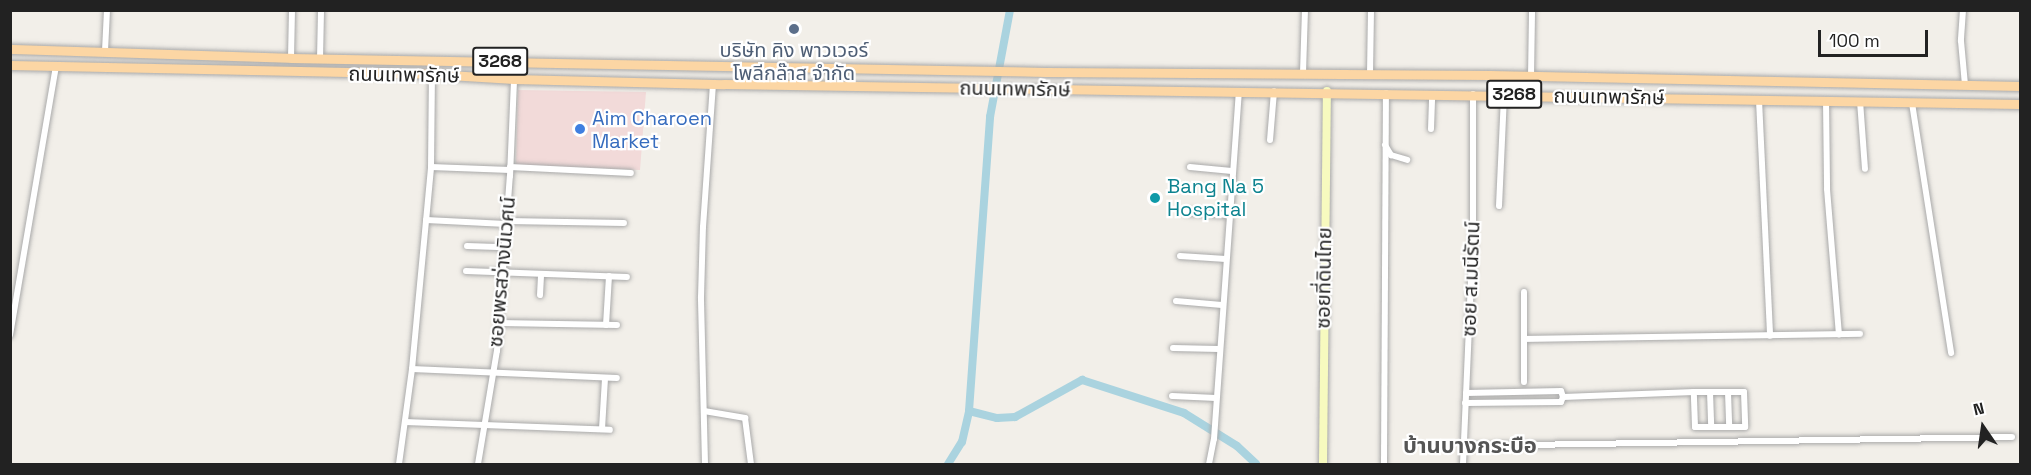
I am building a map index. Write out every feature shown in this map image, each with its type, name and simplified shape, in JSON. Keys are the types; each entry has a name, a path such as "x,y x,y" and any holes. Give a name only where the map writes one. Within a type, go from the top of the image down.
{"main road":[{"name":"ถนนเทพารักษ์","path":"10,49 320,59 2020,86"},
{"name":"ถนนเทพารักษ์","path":"10,65 432,74 514,79 1007,89 1327,91 2020,104"}],"street":[{"path":"105,51 106,10"},
{"path":"291,58 292,10"},
{"path":"320,59 321,10"},
{"path":"1303,73 1305,10"},
{"path":"1370,74 1371,10"},
{"path":"1531,77 1532,10"},
{"path":"1963,10 1961,41 1965,85"},
{"path":"10,334 56,66"},
{"path":"399,465 412,369 431,167 432,74"},
{"name":"ซอยพรสว่างนิเวศน์","path":"478,465 499,323 514,79"},
{"path":"705,465 703,227 713,83"},
{"path":"1209,465 1215,439 1222,305 1239,91"},
{"path":"1270,140 1274,91"},
{"name":"ซอยที่ดินไทย","path":"1323,465 1327,91"},
{"path":"1384,465 1386,92"},
{"path":"1431,129 1432,94"},
{"name":"ซอย ส.มนีรัตน์","path":"1463,465 1473,239 1473,94"},
{"path":"1499,206 1504,94"},
{"path":"1759,100 1770,336"},
{"path":"1826,101 1827,189 1839,335"},
{"path":"1860,101 1865,169"},
{"path":"1912,103 1951,353"},
{"path":"1385,145 1390,155 1407,160"},
{"path":"431,167 631,173"},
{"path":"1190,167 1232,171"},
{"path":"1186,212 1229,215"},
{"path":"426,220 624,223"},
{"path":"467,246 505,247"},
{"path":"1180,256 1226,259"},
{"path":"466,271 627,277"},
{"path":"540,295 541,275"},
{"path":"606,325 609,276"},
{"path":"1524,292 1524,382"},
{"path":"1176,301 1222,305"},
{"path":"499,323 617,325"},
{"path":"1524,339 1860,334"},
{"path":"1173,348 1219,349"},
{"path":"412,369 616,378"},
{"path":"602,429 605,378"},
{"path":"1465,403 1561,402 1563,397 1561,391 1466,393"},
{"path":"1563,397 1694,392 1744,392 1745,427 1695,427 1694,392"},
{"path":"1710,392 1711,427"},
{"path":"1728,392 1729,427"},
{"path":"1172,396 1216,398"},
{"path":"704,411 745,418 751,465"},
{"path":"405,422 610,429"},
{"path":"1464,446 2012,437"}],"shaded area":[{"name":"Aim Charoen Market","path":"518,90 646,92 640,170 516,165"}],"waterway":[{"path":"948,464 962,442 969,411 990,117 1010,10"},
{"path":"969,411 997,418 1015,417 1082,380 1184,413 1237,446 1256,464"}],"place":[{"name":"บริษัท คิง พาวเวอร์ โพลีกล๊าส จำกัด","path":"794,29"},
{"name":"Aim Charoen Market","path":"580,129"},
{"name":"Bang Na 5 Hospital","path":"1155,198"}],"district":[{"name":"บ้านบางกระบือ","path":"1470,446"}]}
